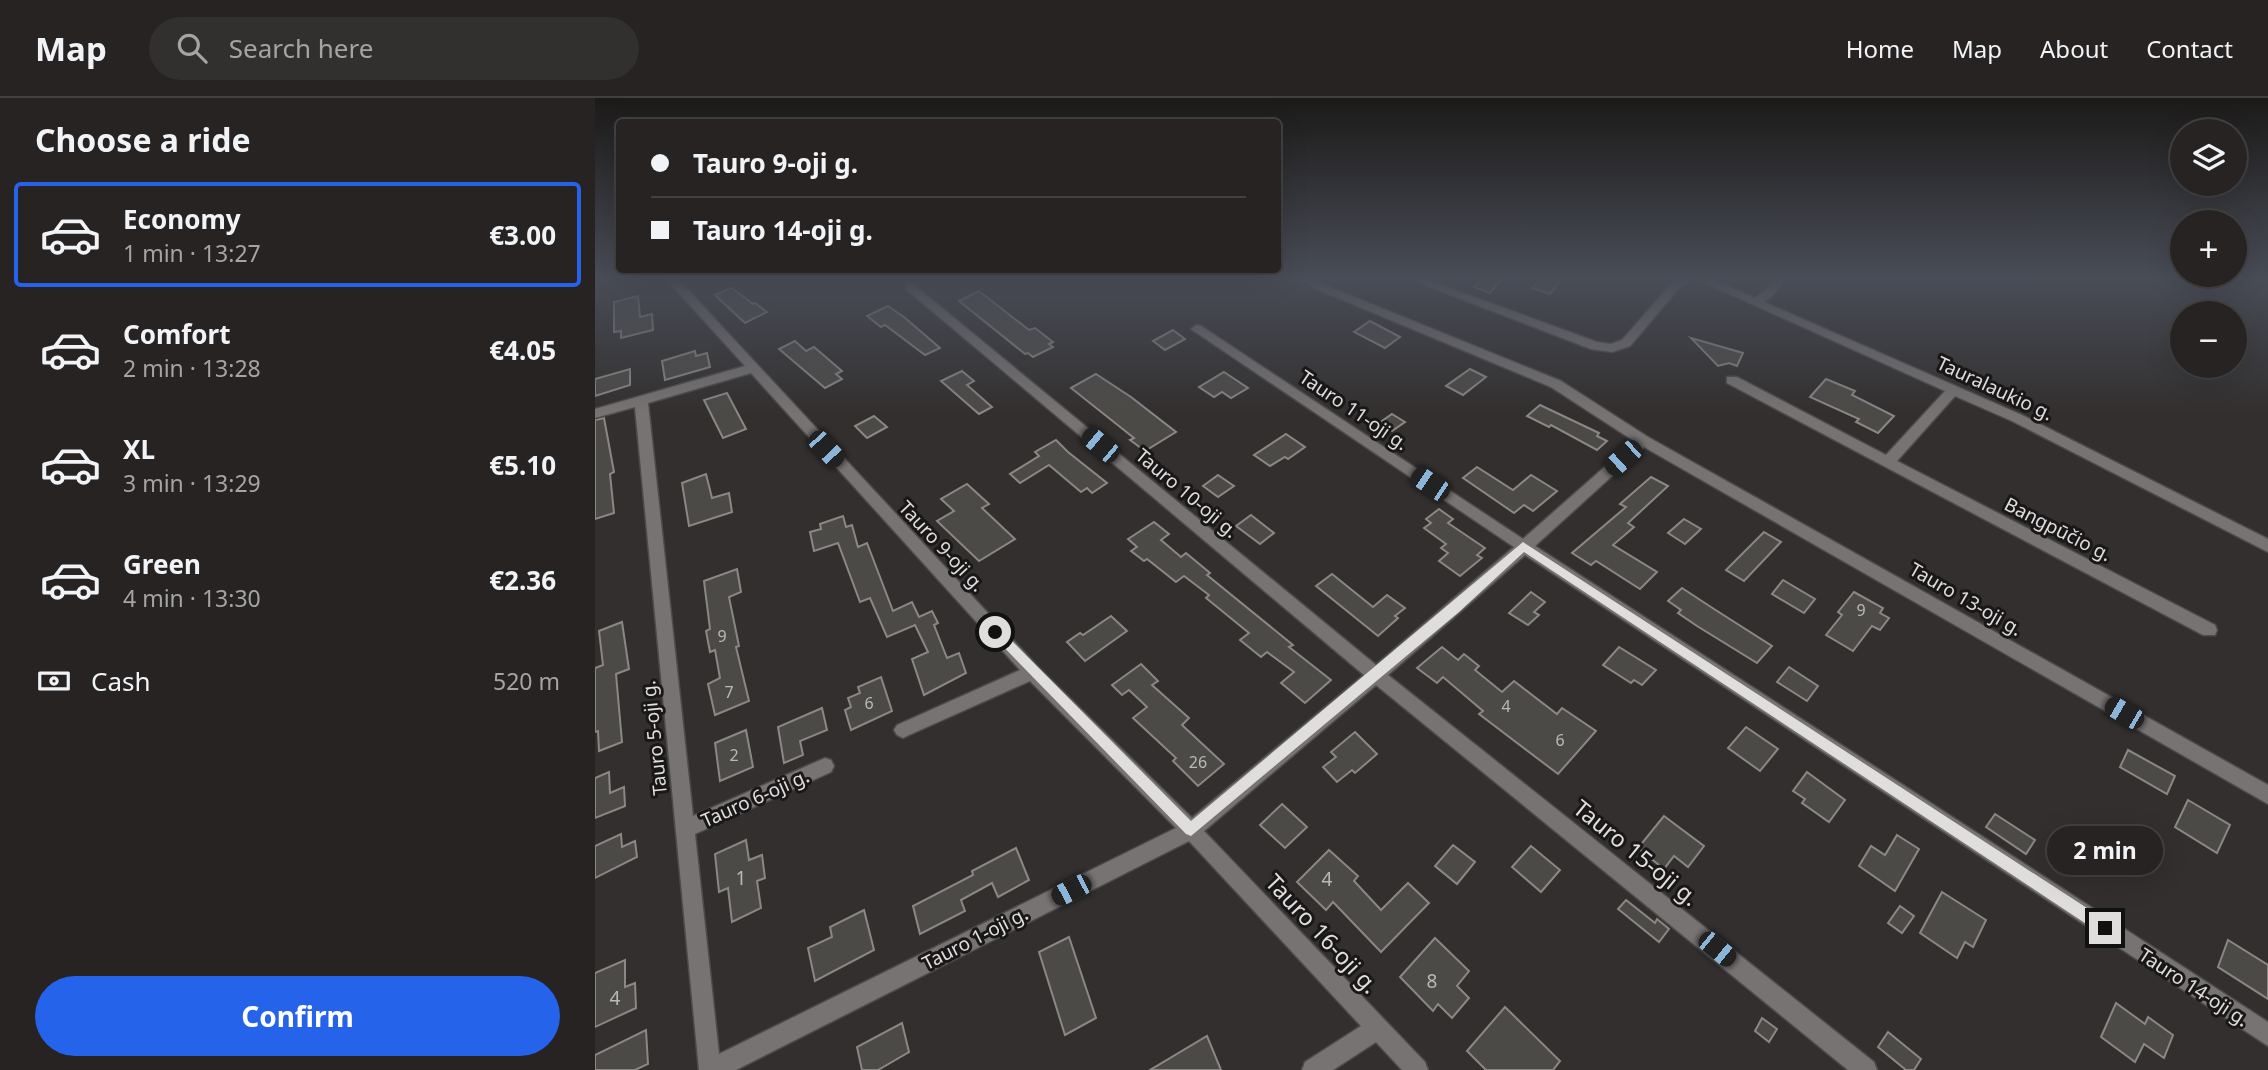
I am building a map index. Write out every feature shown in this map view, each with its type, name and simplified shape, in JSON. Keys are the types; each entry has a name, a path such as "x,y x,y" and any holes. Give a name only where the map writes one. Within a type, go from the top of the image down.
{"street":[{"name":"Tauro 9-oji g.","path":"712,323 1032,672 1191,830"},
{"name":"Tauro 10-oji g.","path":"954,323 1374,674"},
{"name":"Tauro 13-oji g.","path":"1409,323 1556,384 1643,440 2268,795"},
{"path":"1534,323 1595,346 1612,348 1626,343 1643,323"},
{"name":"Tauralaukio g.","path":"1805,323 2017,418 2268,545"},
{"name":"Tauro 11-oji g.","path":"1197,329 1523,547"},
{"path":"595,414 752,368"},
{"name":"Bangpūčio g.","path":"1732,380 2210,630"},
{"path":"1888,462 1953,390"},
{"name":"Tauro 5-oji g.","path":"641,401 711,1070"},
{"name":"Tauro 1-oji g.","path":"711,1070 1191,830 1374,674 1455,609 1643,440"},
{"name":"Tauro 14-oji g.","path":"1523,547 2268,1035"},
{"path":"903,730 1032,672"},
{"name":"Tauro 15-oji g.","path":"1374,674 1866,1070"},
{"name":"Tauro 6-oji g.","path":"685,829 825,766"},
{"name":"Tauro 16-oji g.","path":"1191,830 1417,1070"},
{"path":"1313,1070 1377,1029"}],"building":[{"path":"614,323 653,323 653,330 621,338 621,331 614,332"},
{"path":"876,323 911,323 940,348 925,355 885,325 881,327"},
{"path":"987,323 1020,323 1029,330 1035,328 1053,342 1049,344 1053,347 1033,357 1025,354"},
{"path":"1367,323 1374,323 1400,337 1385,348 1354,332"},
{"path":"1173,330 1185,339 1165,350 1153,341"},
{"path":"1691,338 1743,353 1737,366 1729,363 1718,366"},
{"path":"795,341 806,351 814,347 842,371 836,374 842,379 825,388 779,349"},
{"path":"695,351 696,356 707,353 710,367 665,380 662,361"},
{"path":"630,369 630,385 595,396 595,379"},
{"path":"1470,369 1486,377 1463,395 1446,386"},
{"path":"962,371 974,381 967,385 992,407 979,414 941,381"},
{"path":"1224,372 1248,388 1231,398 1222,392 1214,397 1199,387"},
{"path":"1096,374 1176,432 1145,451 1130,440 1134,438 1071,388"},
{"path":"1826,379 1855,391 1852,395 1894,416 1878,433 1856,422 1859,419 1810,397"},
{"path":"727,393 746,429 723,438 704,400"},
{"path":"1540,405 1599,433 1597,436 1607,441 1597,450 1551,425 1549,427 1527,416"},
{"path":"1392,414 1405,422 1392,431 1379,423"},
{"path":"874,416 887,427 867,438 855,426"},
{"path":"604,418 614,472 610,474 614,513 595,519 595,420"},
{"path":"1286,434 1305,447 1288,459 1285,457 1270,466 1254,455"},
{"path":"1056,440 1107,483 1092,493 1087,488 1081,492 1049,465 1020,483 1010,474 1039,456 1035,452"},
{"path":"1477,467 1513,490 1531,475 1557,491 1533,511 1524,505 1514,513 1463,478"},
{"path":"706,474 712,498 729,493 732,512 689,526 682,483"},
{"path":"1218,475 1234,486 1218,497 1203,486"},
{"path":"1651,477 1668,486 1628,523 1634,527 1613,545 1657,572 1640,589 1596,561 1591,565 1572,553 1626,507 1620,504"},
{"path":"967,484 989,504 982,508 1015,539 979,561 937,521 954,511 941,499"},
{"path":"1439,509 1453,519 1448,523 1485,548 1477,555 1482,558 1460,576 1439,561 1448,553 1441,548 1446,544 1424,528 1431,523 1426,519"},
{"path":"1251,515 1274,533 1260,544 1236,526"},
{"path":"843,516 846,527 852,525 858,547 867,543 893,611 912,602 919,617 932,611 938,623 934,625 947,658 959,653 966,673 924,695 912,659 928,652 915,625 887,637 870,598 860,602 838,543 814,551 810,532 821,529 820,524"},
{"path":"1684,519 1701,529 1685,544 1668,533"},
{"path":"1154,522 1169,534 1161,540 1181,557 1186,553 1210,573 1207,575 1293,645 1289,647 1331,680 1305,703 1281,683 1294,672 1267,652 1261,657 1240,640 1249,633 1206,598 1209,595 1184,576 1176,582 1147,559 1144,561 1131,551 1137,547 1128,539"},
{"path":"1764,532 1781,542 1744,581 1726,570"},
{"path":"737,569 741,592 729,597 739,646 736,647 749,701 715,715 708,684 720,678 715,650 710,652 706,631 710,629 704,581"},
{"path":"1332,574 1373,607 1387,595 1405,608 1378,636 1316,586"},
{"path":"1783,580 1815,599 1804,613 1772,594"},
{"path":"1682,588 1772,646 1757,663 1697,626 1678,613 1681,610 1668,601"},
{"path":"1531,592 1545,602 1534,612 1539,615 1528,625 1509,613"},
{"path":"1854,592 1883,608 1880,613 1889,618 1880,630 1872,626 1853,651 1826,635 1842,615 1838,612"},
{"path":"1111,616 1127,631 1085,661 1067,642 1080,633 1083,635"},
{"path":"622,622 629,669 616,674 622,742 599,751 598,731 595,732 595,668 603,665 599,631"},
{"path":"1442,647 1458,660 1464,654 1479,666 1475,670 1502,692 1514,681 1557,714 1562,708 1596,731 1558,774 1479,714 1483,711 1443,677 1437,683 1417,668"},
{"path":"1619,647 1656,670 1642,685 1634,680 1631,683 1603,665"},
{"path":"1141,664 1158,681 1152,685 1189,718 1182,725 1224,764 1198,786 1173,761 1176,758 1133,718 1147,707 1129,690 1122,695 1112,685"},
{"path":"1789,667 1818,686 1807,701 1777,682"},
{"path":"881,677 892,711 851,730 845,710 851,707 848,698 860,693 858,687"},
{"path":"822,708 827,730 800,741 803,755 784,763 778,727"},
{"path":"1746,727 1778,749 1760,771 1728,748"},
{"path":"746,730 753,767 720,781 715,743"},
{"path":"1355,732 1377,754 1355,773 1352,770 1337,782 1323,767 1336,757 1331,752"},
{"path":"2128,750 2175,776 2167,794 2120,767"},
{"path":"609,772 610,793 624,787 625,806 595,818 595,778"},
{"path":"1807,772 1845,800 1829,822 1802,803 1805,799 1793,791"},
{"path":"2188,800 2230,825 2217,853 2175,827"},
{"path":"1282,804 1307,827 1285,848 1260,825"},
{"path":"1995,814 2035,840 2026,854 1986,827"},
{"path":"1664,816 1704,846 1688,867 1674,856 1664,869 1638,848"},
{"path":"621,834 622,847 635,841 637,857 595,878 595,846"},
{"path":"1897,835 1919,849 1895,891 1859,866 1871,846 1885,855"},
{"path":"746,840 749,860 762,855 765,878 757,881 761,908 732,922 728,888 719,892 715,854"},
{"path":"1453,845 1475,862 1457,884 1435,866"},
{"path":"1531,846 1560,870 1541,892 1512,867"},
{"path":"1016,848 1029,880 998,897 992,883 961,900 965,911 920,934 913,906 973,875 972,871"},
{"path":"1329,850 1358,876 1354,881 1381,910 1408,883 1429,903 1381,952 1333,902 1326,910 1297,882"},
{"path":"1942,892 1986,920 1973,947 1965,942 1957,958 1920,933"},
{"path":"1626,900 1655,923 1657,919 1669,929 1659,942 1618,909"},
{"path":"1900,906 1914,916 1902,933 1888,923"},
{"path":"864,910 874,950 815,981 808,948 832,937 830,927"},
{"path":"1069,937 1096,1018 1065,1035 1039,952"},
{"path":"1435,938 1469,971 1457,986 1469,998 1452,1018 1438,1004 1433,1011 1400,977"},
{"path":"2228,940 2268,965 2268,999 2218,967"},
{"path":"625,960 625,987 635,983 636,1008 595,1027 595,973"},
{"path":"2116,1003 2145,1024 2148,1017 2173,1035 2164,1058 2144,1044 2135,1062 2101,1037"},
{"path":"1505,1007 1560,1061 1553,1070 1486,1070 1467,1051"},
{"path":"1762,1018 1777,1029 1769,1042 1755,1031"},
{"path":"902,1023 909,1052 878,1070 862,1070 857,1047"},
{"path":"646,1030 648,1064 635,1070 595,1070 595,1055"},
{"path":"1888,1032 1921,1059 1914,1070 1906,1070 1878,1047"},
{"path":"1207,1036 1221,1070 1150,1070"}],"route":[{"path":"995,632 1191,830 1374,674 1455,609 1523,547 2105,928"}]}
